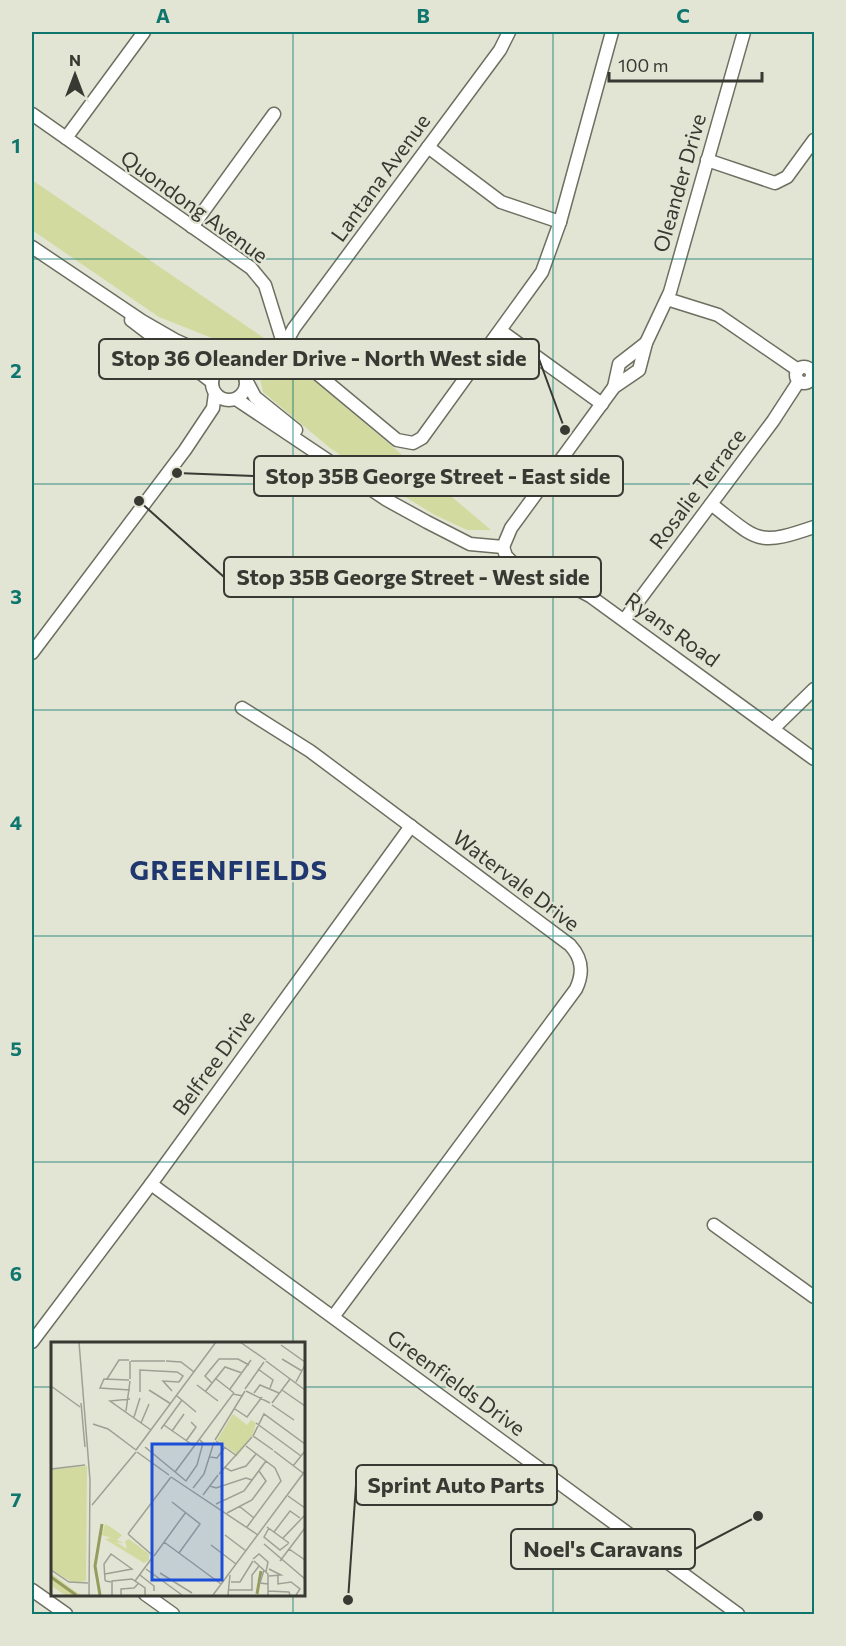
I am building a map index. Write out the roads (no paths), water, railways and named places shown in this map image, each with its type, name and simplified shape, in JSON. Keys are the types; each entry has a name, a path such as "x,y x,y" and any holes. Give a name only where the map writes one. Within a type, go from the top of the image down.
{"street":[{"path":"66,138 144,32"},
{"name":"Lantana Avenue","path":"284,346 294,328 500,50 509,32"},
{"path":"284,346 397,440 408,444 422,438 542,272 560,222 612,32"},
{"name":"Oleander Drive","path":"503,547 511,528 614,387 639,370 646,343 667,299 744,32"},
{"name":"Quondong Avenue","path":"32,114 260,277 269,294 284,346"},
{"path":"192,227 274,114"},
{"path":"707,160 775,183 787,177 814,140"},
{"path":"428,147 501,202 560,222"},
{"path":"32,247 95,291 175,340 236,367 255,397 343,469"},
{"path":"95,291 225,400 233,400 343,469 387,500 470,544 503,547"},
{"path":"667,299 717,315 805,370"},
{"path":"501,331 602,404"},
{"name":"Oleander Drive","path":"614,387 620,364 646,343"},
{"path":"32,653 185,450 213,408 213,388 220,368 236,367"},
{"name":"Rosalie Terrace","path":"625,619 773,421 805,370"},
{"path":"185,450 233,400 245,391 246,380"},
{"path":"711,504 757,538 778,539 814,527"},
{"name":"Ryans Road","path":"503,547 509,561 572,585 625,619 814,759"},
{"path":"773,729 814,689"},
{"name":"Watervale Drive","path":"242,708 310,751 570,945 581,964 580,981 333,1317"},
{"name":"Belfree Drive","path":"32,1342 151,1184 411,826"},
{"name":"Greenfields Drive","path":"151,1184 738,1614"},
{"path":"714,1225 814,1297"},
{"name":"Belfree Drive","path":"32,1329 46,1321"},
{"path":"32,1590 66,1614"},
{"path":"148,1595 173,1614"}],"place":[{"name":"Stop 36 Oleander Drive - North West side","path":"565,430"},
{"name":"Stop 35B George Street - East side","path":"177,473"},
{"name":"Stop 35B George Street - West side","path":"139,501"},
{"name":"Noel's Caravans","path":"758,1516"},
{"name":"Sprint Auto Parts","path":"348,1600"}],"district":[{"name":"GREENFIELDS","path":"229,871"}]}
